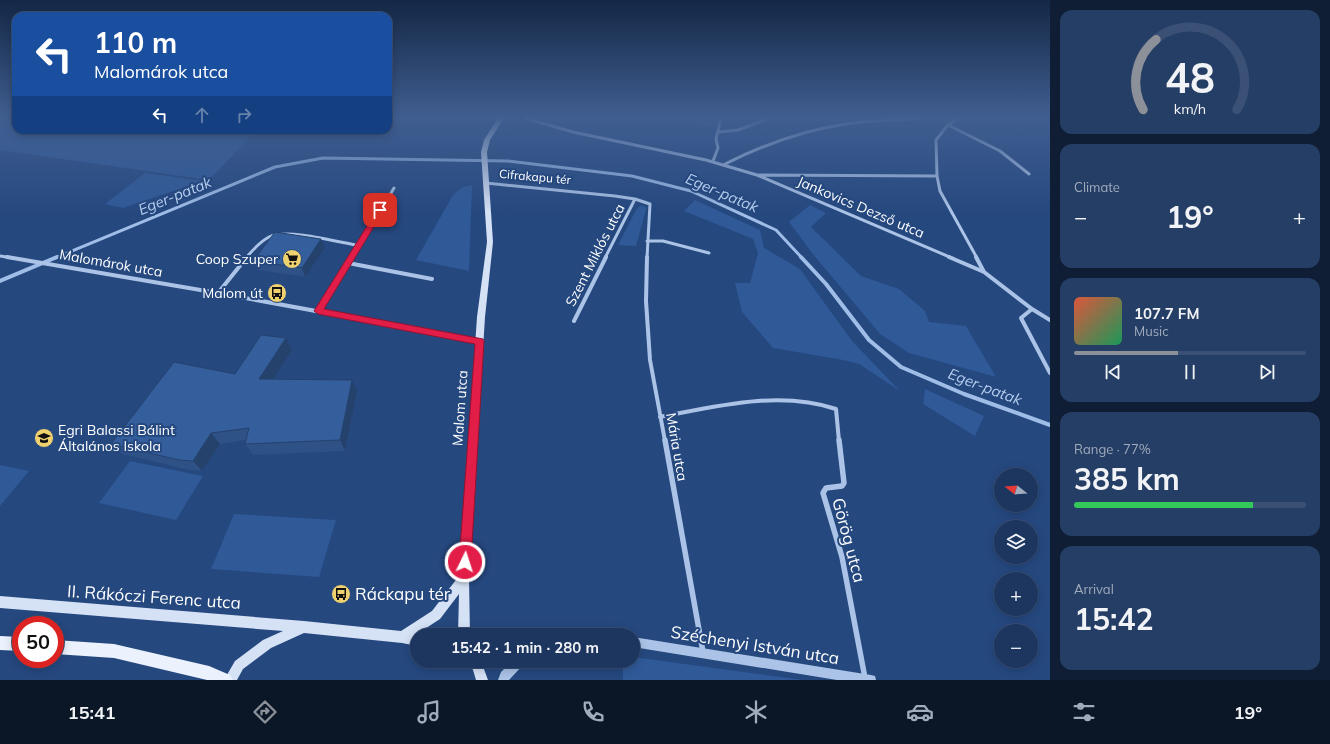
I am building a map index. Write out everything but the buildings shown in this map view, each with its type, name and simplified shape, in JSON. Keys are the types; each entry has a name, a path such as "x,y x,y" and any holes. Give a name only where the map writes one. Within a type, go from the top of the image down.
{"main road":[{"name":"Cifrakapu tér","path":"485,150 484,166 486,183"},
{"name":"Malom utca","path":"464,628 464,578 479,341 490,242 486,183"},
{"path":"402,637 436,615 464,578"},
{"name":"II. Rákóczi Ferenc utca","path":"0,602 304,627"},
{"path":"230,680 239,665 267,644 304,627 410,639"},
{"path":"0,643 12,644"},
{"path":"64,648 114,651 209,673 226,680"},
{"path":"479,668 482,680"}],"street":[{"name":"Jankovics Dezső utca","path":"657,150 725,164 757,175 984,272"},
{"path":"713,161 717,150"},
{"path":"725,164 758,150"},
{"path":"936,150 937,176 940,191 984,272 1032,309 1050,320"},
{"path":"997,150 1029,174"},
{"path":"757,175 937,176"},
{"name":"Cifrakapu tér","path":"486,183 635,199 650,204"},
{"path":"318,311 360,246 394,188"},
{"name":"Szent Miklós utca","path":"574,321 635,199"},
{"name":"Mária utca","path":"650,204 647,241 646,321 650,360 704,654"},
{"path":"218,293 256,246 269,237 285,233 360,246"},
{"path":"647,241 663,241 709,254"},
{"name":"Malomárok utca","path":"0,256 218,293 479,341"},
{"path":"348,264 432,279"},
{"path":"1032,309 1022,318 1050,374"},
{"name":"Görög utca","path":"660,417 744,403 790,400 825,404 836,409 844,483 842,486 826,488 823,493 842,557 868,679"},
{"name":"Széchenyi István utca","path":"640,643 868,679"},
{"path":"503,680 512,668"}],"shaded area":[{"path":"0,150 238,150 209,180"},
{"path":"145,173 202,181 123,208 105,204"},
{"path":"472,185 469,271 416,260 453,195 463,187"},
{"path":"695,200 760,230 764,248 800,269 852,341 900,391 859,364 773,348 742,312 735,283 750,283 758,253 753,239 684,211"},
{"path":"810,205 826,213 811,227 861,276 899,289 925,311 929,322 966,326 996,377 909,353 880,334 812,253 789,222"},
{"path":"640,206 646,207 646,210 636,246 618,245 636,210"},
{"path":"925,389 984,416 975,436 923,404"},
{"path":"130,461 203,476 176,520 99,503"},
{"path":"0,465 29,471 0,506"},
{"path":"234,514 336,520 319,577 211,569"},
{"path":"640,658 803,680 623,680 623,668 640,668"}],"waterway":[{"name":"Eger-patak","path":"55,258 275,167 323,158 508,161 632,176 691,191 776,230 802,258"},
{"name":"Eger-patak","path":"0,281 57,257"},
{"name":"Eger-patak","path":"801,257 826,284 869,340 901,367 964,394 1050,425"}],"place":[{"name":"Coop Szuper","path":"292,259"},
{"name":"Malom út","path":"277,293"},
{"name":"Egri Balassi Bálint Általános Iskola","path":"44,438"},
{"name":"Ráckapu tér","path":"341,594"}],"route":[{"path":"380,210 360,246 318,311 479,341 465,562"}]}
